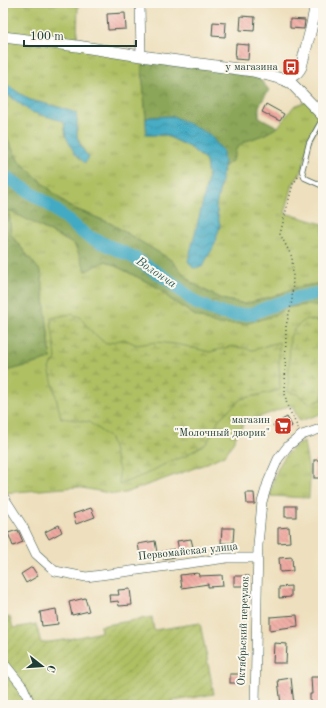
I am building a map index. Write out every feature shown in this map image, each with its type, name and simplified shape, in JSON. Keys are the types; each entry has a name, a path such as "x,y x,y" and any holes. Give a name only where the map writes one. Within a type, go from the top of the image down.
{"street":[{"path":"140,3 141,56"},
{"path":"308,101 300,80 316,3"},
{"path":"3,36 252,71 291,83 323,117"},
{"path":"282,79 295,75 298,72 303,60"},
{"path":"258,558 262,502 268,482 278,459 288,446 302,435 323,428"},
{"name":"Первомайская улица","path":"3,496 23,527 36,554 55,571 86,577 227,558 258,558"},
{"name":"Октябрьский переулок","path":"255,705 258,558"},
{"path":"3,662 23,687 30,705"}],"lane":[{"path":"323,117 309,143 302,171 305,178 323,186"}],"path":[{"path":"302,171 293,184 280,234 292,256 293,276 292,301 286,326 285,394 287,405 302,435"}],"green space":[{"path":"3,3 78,3 77,46 141,56 147,135 165,135 191,148 206,161 208,177 204,197 220,226 216,206 224,167 233,160 236,149 244,142 278,127 294,106 308,101 323,116 309,143 302,171 293,184 285,213 323,224 323,283 298,287 277,295 245,304 221,299 192,283 171,260 110,223 68,206 18,160 3,127 3,91 31,112 64,122 66,137 89,158 77,136 77,120 62,108 30,100 7,85 3,79"},
{"path":"141,56 253,71 269,90 259,106 259,117 278,127 244,142 236,149 233,160 224,167 223,151 173,116 150,117 146,119"},
{"path":"3,127 18,160 68,206 110,223 171,260 192,283 221,299 245,304 277,295 298,287 323,283 323,307 305,305 287,307 273,316 245,324 215,324 194,315 170,299 157,287 106,261 86,271 75,245 9,210 11,235 41,272 51,359 3,372"},
{"path":"9,210 75,245 86,271 106,261 157,287 170,299 194,315 273,316 287,308 305,305 323,307 323,413 300,421 291,405 244,423 226,454 203,465 125,493 114,494 77,487 3,493 3,372 51,359 41,272 11,235"},
{"path":"71,314 80,317 89,329 106,344 124,339 137,345 157,342 181,345 210,352 232,346 253,350 279,342 280,390 241,399 219,419 207,443 185,456 119,485 119,470 110,438 89,422 61,418 49,368 56,359 51,318"},
{"path":"306,319 323,322 323,399 310,404 297,394 288,392 290,337 294,329"},
{"path":"304,442 310,478 309,498 270,496 280,464 294,447"},
{"path":"10,617 13,628 36,624 41,643 101,632 100,626 152,617 154,630 200,623 214,694 173,701 173,705 31,705 3,662 3,618"},
{"path":"3,662 31,705 3,705"}],"water":[{"path":"3,79 7,85 30,100 76,113 78,139 85,153 89,157 85,163 75,154 66,137 64,122 31,112 3,91"},
{"path":"173,116 209,134 223,151 224,167 216,206 220,226 214,246 202,267 193,268 188,261 208,177 206,161 191,148 165,135 146,135 146,119 150,117"}],"building":[{"path":"125,13 126,29 108,30 107,14"},
{"path":"241,16 255,17 254,31 240,30"},
{"path":"290,19 305,20 304,29 290,28"},
{"path":"213,22 226,23 225,37 212,36"},
{"path":"236,44 249,45 248,60 235,59"},
{"path":"266,104 284,114 280,121 262,112"},
{"name":"магазин \"Молочный дворик\"","path":"287,417 292,426 279,435 273,425"},
{"path":"314,460 323,460 323,478 314,478"},
{"path":"246,493 254,493 255,504 247,504"},
{"path":"285,506 296,506 296,517 285,517"},
{"path":"91,508 95,517 76,524 73,514"},
{"path":"59,525 62,532 49,539 45,532"},
{"path":"289,527 290,542 278,543 278,528"},
{"path":"222,528 234,528 233,543 221,543"},
{"path":"18,530 23,542 13,546 8,533"},
{"path":"191,539 193,547 179,550 177,541"},
{"path":"155,541 157,552 140,555 138,544"},
{"path":"174,549 175,557 163,559 161,552"},
{"path":"292,557 293,571 280,572 279,558"},
{"path":"32,567 38,576 26,583 21,574"},
{"path":"198,573 199,576 222,575 223,586 208,587 208,584 182,588 180,575"},
{"path":"234,576 249,576 249,586 234,586"},
{"path":"291,586 291,597 279,598 279,587"},
{"path":"130,589 132,605 119,606 118,601 110,602 109,595 119,595 118,590"},
{"path":"85,598 89,611 72,615 69,602"},
{"path":"56,609 58,624 42,626 40,612"},
{"path":"297,615 298,626 270,630 270,617"},
{"path":"274,643 287,644 286,663 273,663"},
{"path":"230,674 243,674 243,683 230,683"},
{"path":"311,677 323,677 323,705 310,705 310,694 312,694"},
{"path":"291,678 294,705 281,705 278,680"}],"waterway":[{"name":"Волонча","path":"3,175 47,203 87,236 133,257 170,281 196,303 221,313 234,315 251,314 295,298 323,292"}],"place":[{"name":"у магазина","path":"291,67"},
{"name":"магазин \"Молочный дворик\"","path":"283,426"}]}
